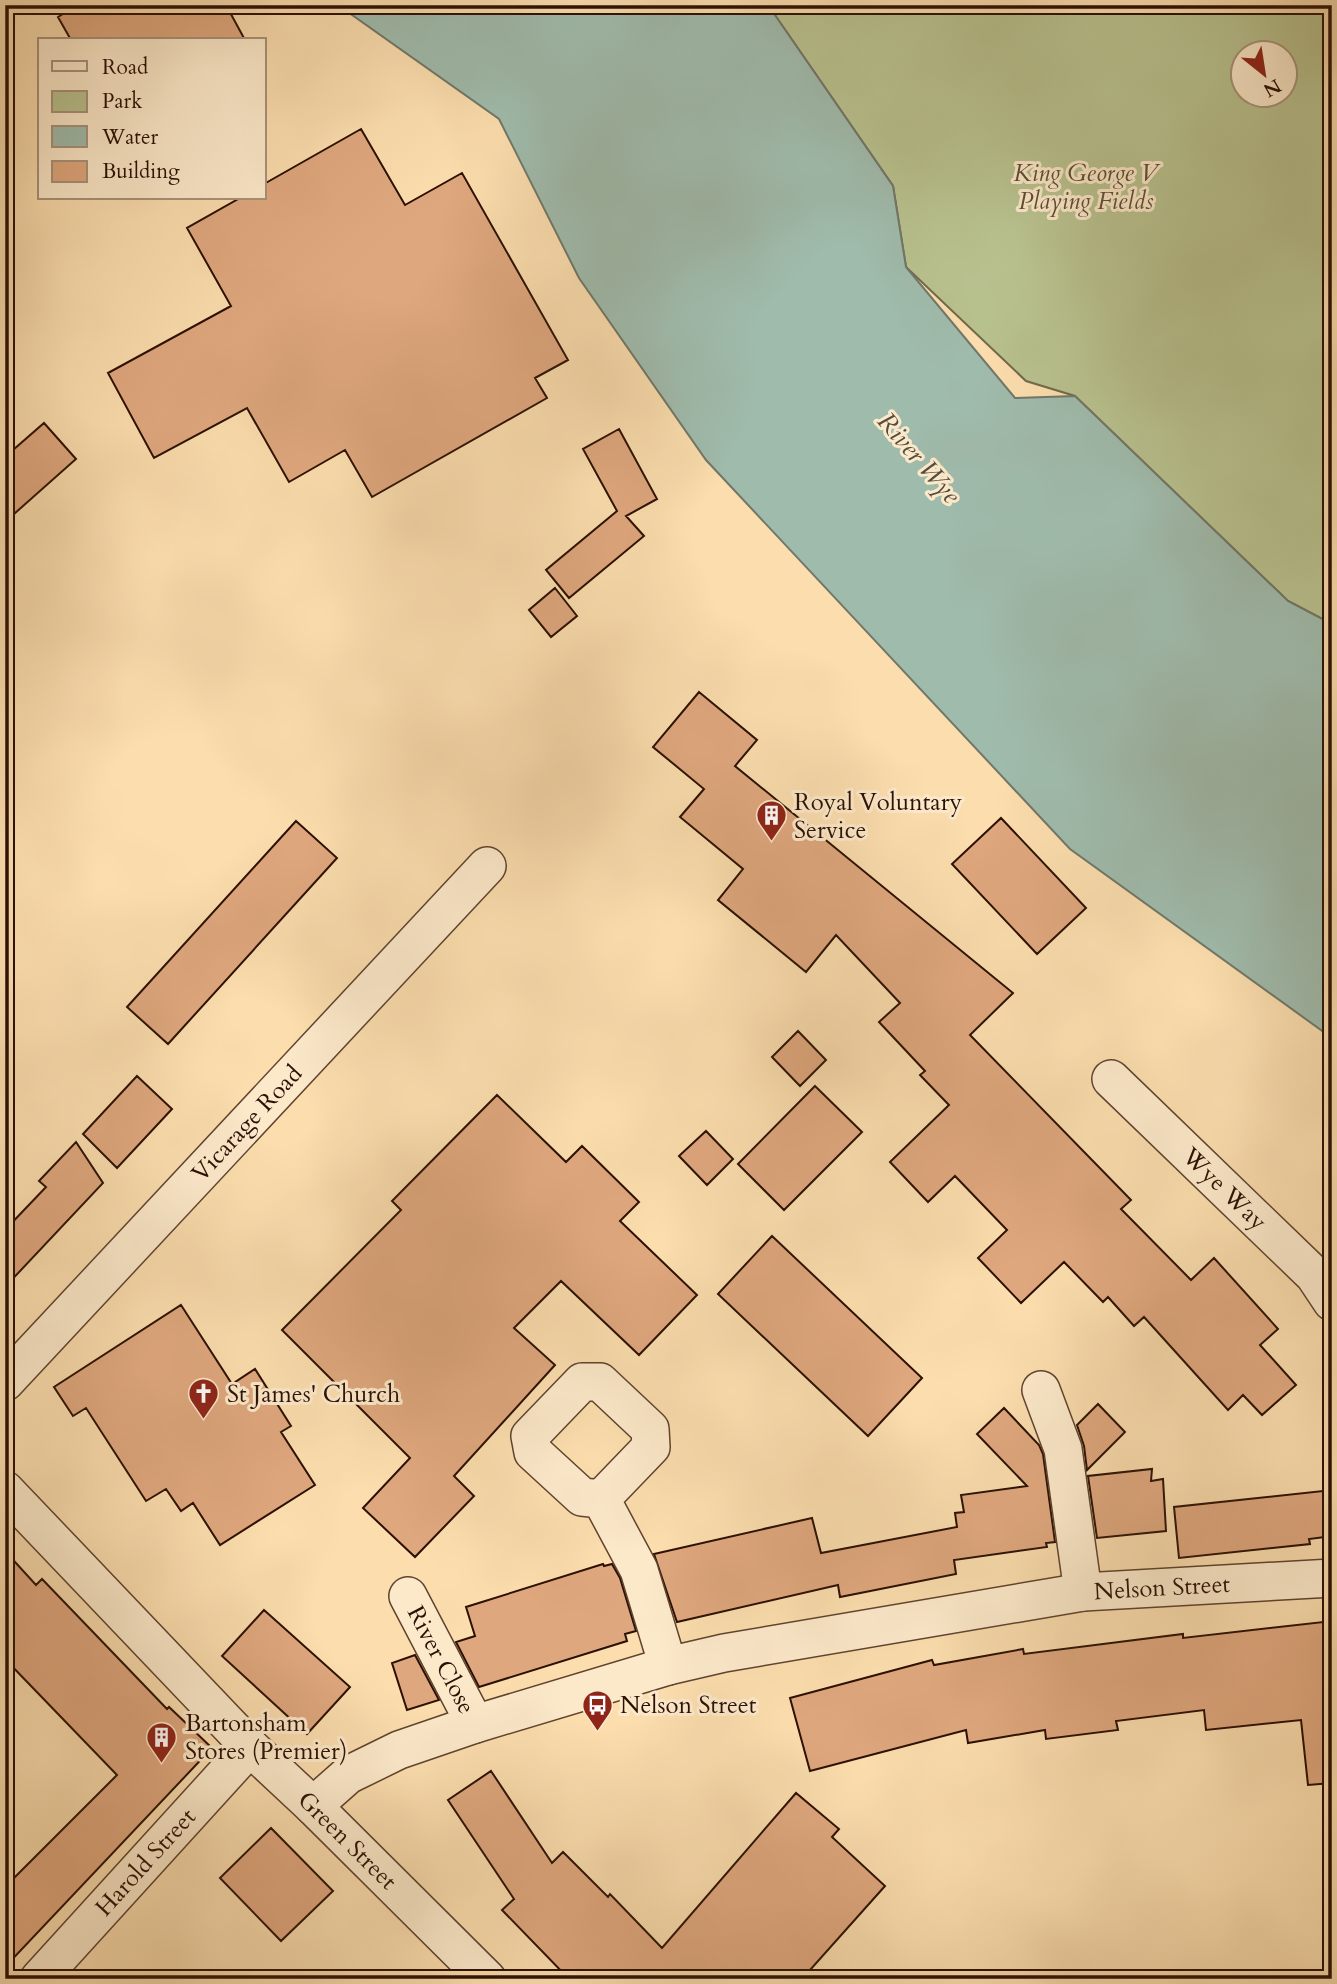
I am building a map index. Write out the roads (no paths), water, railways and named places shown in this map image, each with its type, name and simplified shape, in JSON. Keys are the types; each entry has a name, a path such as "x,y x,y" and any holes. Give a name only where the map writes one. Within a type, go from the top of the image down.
{"street":[{"name":"Vicarage Road","path":"5,1382 487,866"},
{"name":"Wye Way","path":"1111,1079 1314,1275 1332,1301"},
{"path":"1041,1390 1063,1449 1083,1592"},
{"name":"Green Street","path":"5,1490 250,1747 313,1805 487,1979"},
{"path":"601,1499 639,1570 668,1666"},
{"name":"Nelson Street","path":"313,1805 348,1774 400,1750 475,1724 668,1666 724,1653 1083,1592 1332,1578"},
{"name":"River Close","path":"408,1596 475,1724"},
{"name":"Harold Street","path":"39,1979 250,1747"}],"water":[{"name":"River Wye","path":"338,5 768,5 893,186 906,267 1015,398 1075,396 1288,601 1332,624 1332,1038 1070,849 706,460 579,278 499,119"}],"place":[{"name":"Royal Voluntary Service","path":"771,843"},
{"name":"St James' Church","path":"204,1421"},
{"name":"Nelson Street","path":"597,1732"},
{"name":"Bartonsham Stores (Premier)","path":"162,1764"}],"park label":[{"name":"King George V Playing Fields","path":"1086,187"}]}
